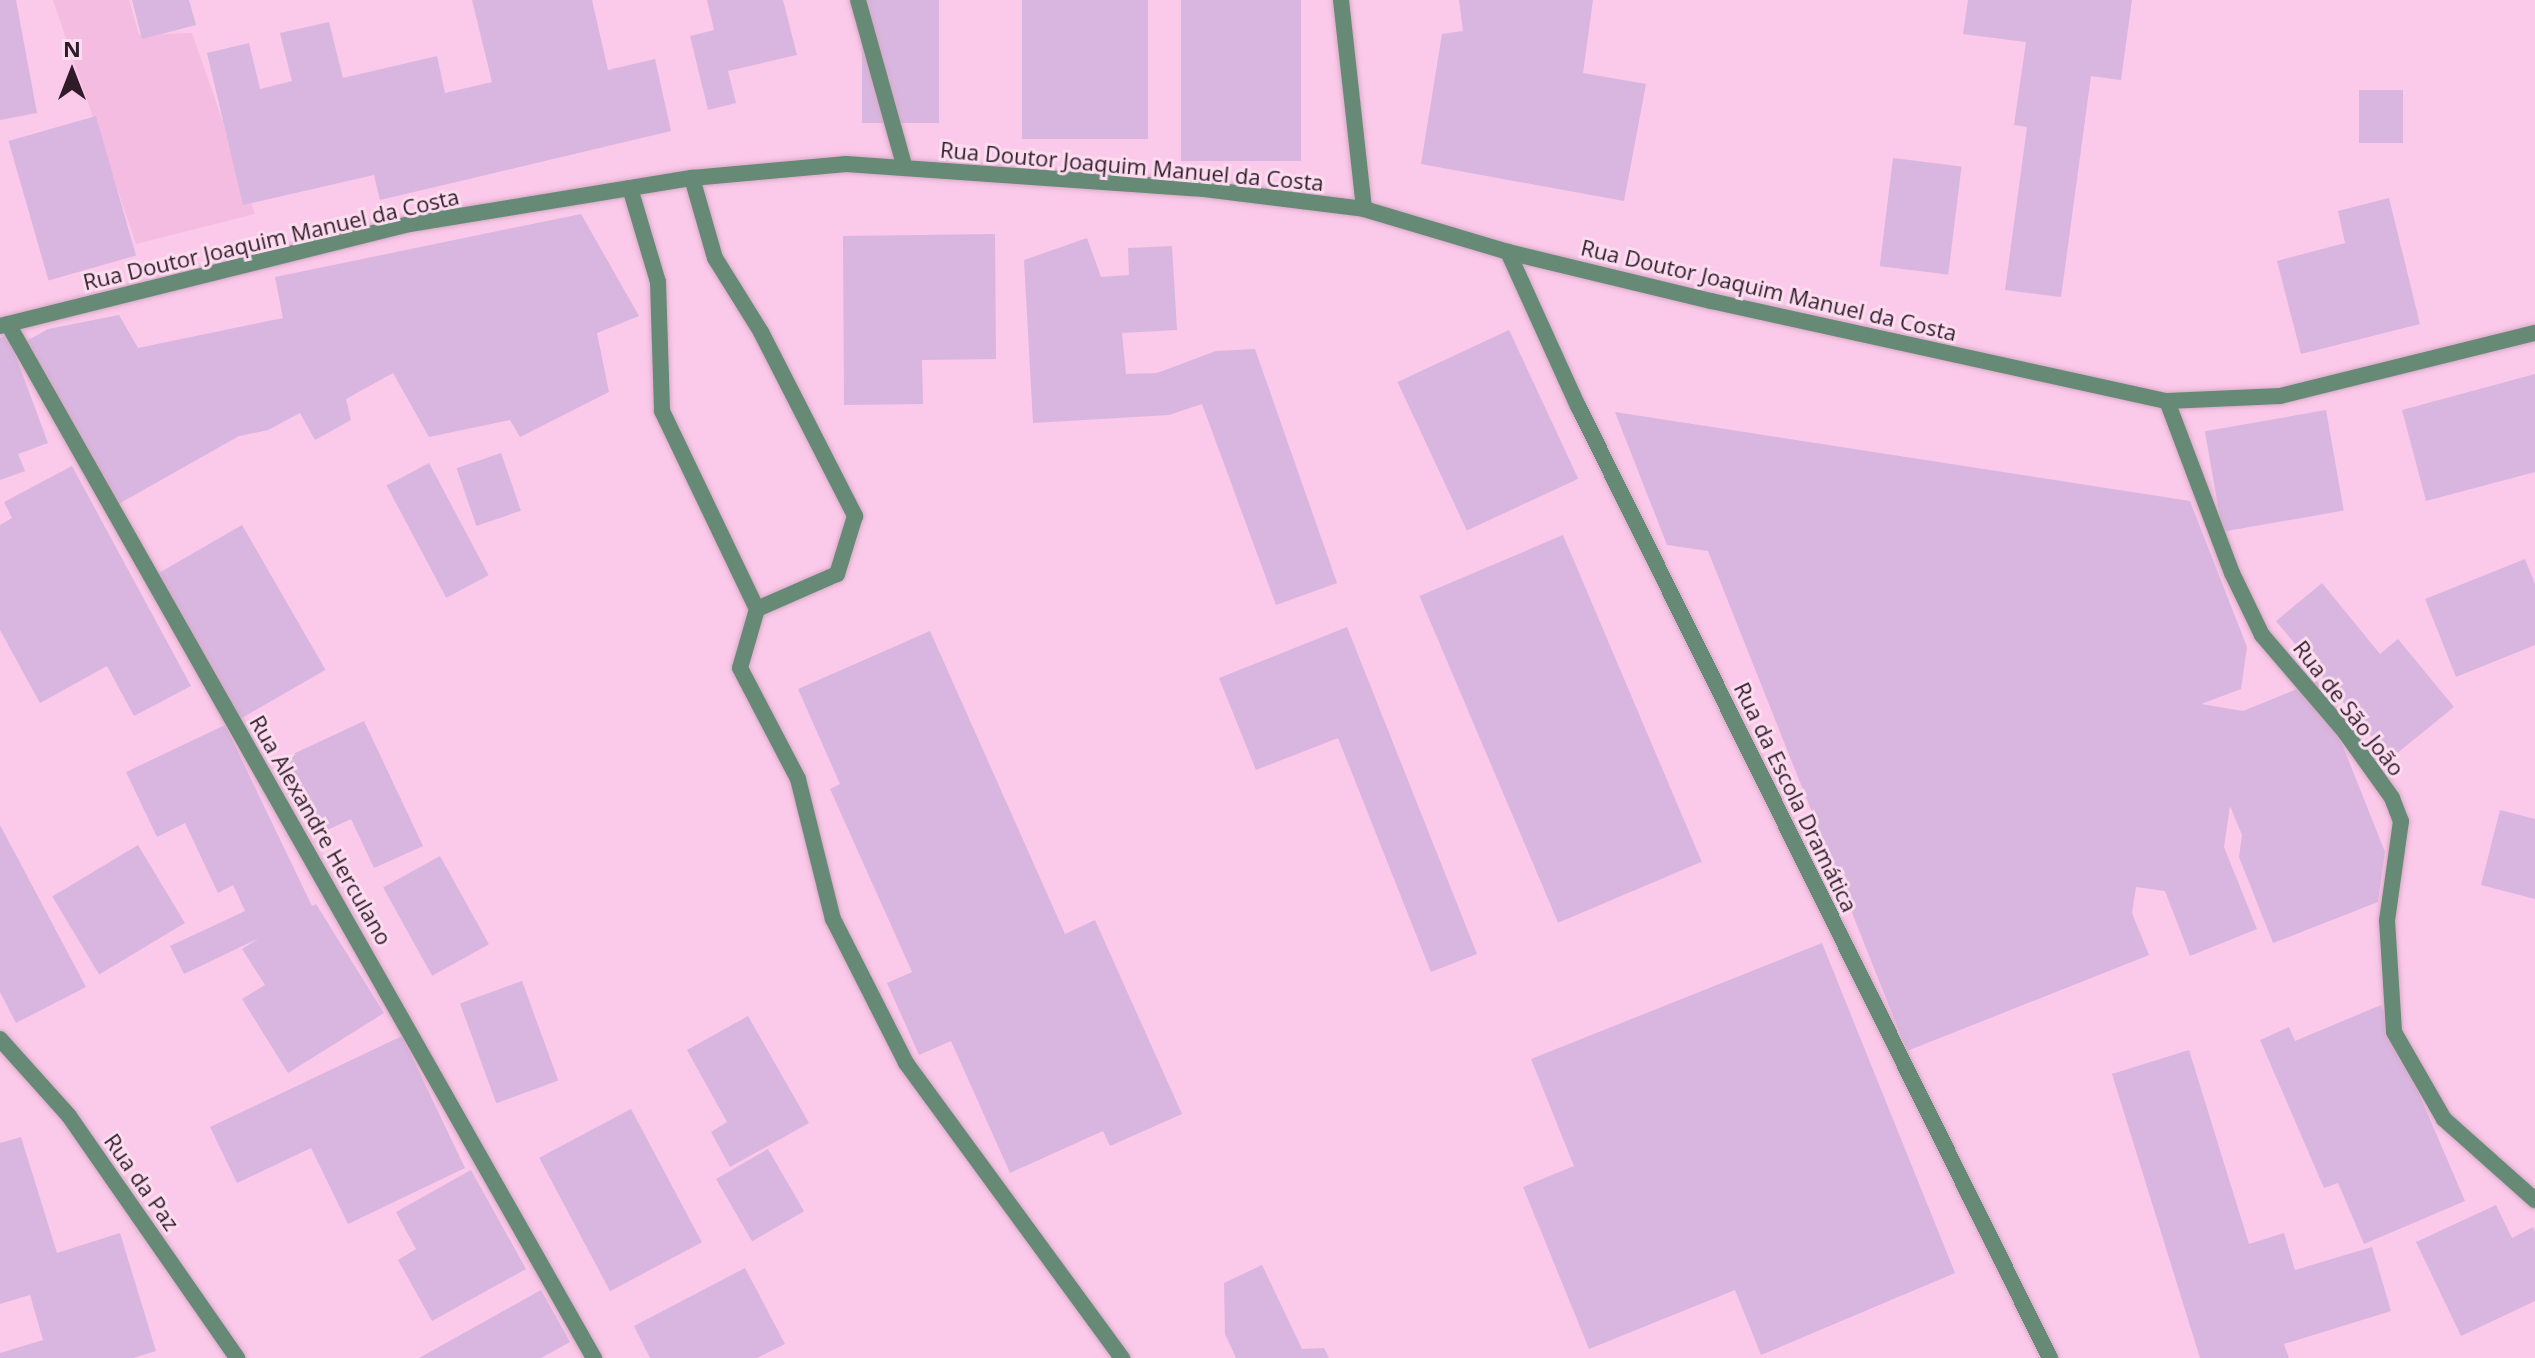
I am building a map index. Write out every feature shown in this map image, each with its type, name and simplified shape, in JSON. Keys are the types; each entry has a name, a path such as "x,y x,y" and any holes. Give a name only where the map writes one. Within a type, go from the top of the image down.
{"street":[{"path":"858,0 905,168"},
{"path":"1341,0 1364,209"},
{"name":"Rua Doutor Joaquim Manuel da Costa","path":"4,325 410,224 692,178 846,164 1204,189 1364,209 1508,252 2167,401 2280,396 2535,333"},
{"path":"692,178 715,258 761,332 855,516 837,574 757,609"},
{"path":"630,188 658,282 662,411 757,609 740,668 798,779 833,919 906,1063 1122,1358"},
{"name":"Rua da Escola Dramática","path":"1508,252 1585,420 2050,1358"},
{"name":"Rua Alexandre Herculano","path":"4,325 594,1358"},
{"name":"Rua de São João","path":"2167,401 2232,573 2262,635 2345,732 2392,798 2401,821 2387,920 2394,1032 2444,1119 2535,1200"},
{"name":"Rua da Paz","path":"0,1040 69,1116 237,1358"}],"shaded area":[{"path":"53,0 129,0 139,35 192,33 255,214 136,244"}],"building":[{"path":"0,0 16,0 37,113 0,120"},
{"path":"132,0 189,0 196,25 142,39"},
{"path":"472,0 592,0 608,70 655,59 671,131 380,200 374,175 243,205 207,53 249,43 260,89 292,81 280,33 329,22 343,78 437,56 445,93 492,82"},
{"path":"707,0 783,0 797,55 728,71 736,103 708,110 690,36 714,30"},
{"path":"862,0 939,0 939,123 862,123"},
{"path":"1022,0 1148,0 1148,139 1022,139"},
{"path":"1181,0 1301,0 1301,161 1181,161"},
{"path":"1459,0 1593,0 1583,73 1646,84 1624,201 1421,164 1442,34 1463,31"},
{"path":"1968,0 2132,0 2121,80 2091,76 2061,297 2005,290 2027,127 2014,125 2026,42 1963,34"},
{"path":"2359,90 2403,90 2403,143 2359,143"},
{"path":"96,116 136,255 48,280 9,141"},
{"path":"1893,158 1961,166 1948,275 1880,266"},
{"path":"2389,198 2420,324 2301,354 2277,261 2345,243 2338,211"},
{"path":"581,214 639,316 597,333 609,392 520,437 510,420 429,437 393,373 346,399 351,420 315,440 300,413 268,430 239,436 115,506 23,343 48,329 119,315 138,348 283,318 275,277"},
{"path":"995,234 996,359 922,360 923,404 844,405 843,236"},
{"path":"1087,238 1101,277 1129,275 1128,248 1172,246 1177,330 1122,333 1126,374 1157,373 1216,351 1255,349 1337,583 1276,605 1202,404 1169,415 1033,423 1024,260"},
{"path":"1509,330 1578,479 1467,531 1398,382"},
{"path":"8,335 48,443 18,454 25,471 0,480 0,338"},
{"path":"2535,374 2535,472 2426,501 2402,410"},
{"path":"2326,410 2344,510 2223,532 2205,431"},
{"path":"1615,412 2190,501 2247,647 2241,689 2201,704 2243,711 2317,681 2385,852 2378,902 2273,943 2239,857 2242,835 2230,806 2224,847 2257,929 2190,956 2165,891 2136,887 2132,913 2149,955 1907,1051 1708,551 1667,545"},
{"path":"501,453 521,511 476,526 457,468"},
{"path":"429,463 489,575 446,598 387,486"},
{"path":"72,466 191,686 134,716 107,666 40,703 0,630 0,525 12,518 4,502"},
{"path":"242,525 326,670 241,719 157,574"},
{"path":"1563,535 1702,862 1558,923 1419,596"},
{"path":"2525,559 2535,584 2535,645 2456,677 2425,599"},
{"path":"2322,583 2380,654 2398,639 2454,707 2390,759 2276,621"},
{"path":"1347,627 1477,954 1431,972 1338,738 1256,770 1219,678"},
{"path":"930,631 1065,934 1095,920 1182,1114 1110,1146 1103,1131 1010,1173 951,1041 919,1055 887,983 912,972 830,789 840,784 798,689"},
{"path":"364,721 423,846 374,868 351,819 312,837 276,762"},
{"path":"225,725 312,906 316,904 384,1013 288,1073 242,999 265,985 242,949 259,938 184,974 170,946 245,911 233,885 218,893 185,823 157,837 126,772"},
{"path":"2500,810 2535,819 2535,899 2481,885"},
{"path":"0,825 86,987 16,1023 0,992"},
{"path":"138,845 185,923 99,975 52,897"},
{"path":"440,856 489,944 432,976 383,888"},
{"path":"1822,943 1955,1273 1761,1355 1735,1290 1589,1349 1523,1187 1574,1166 1531,1059"},
{"path":"522,981 558,1081 496,1103 460,1004"},
{"path":"2381,1005 2465,1201 2364,1244 2338,1183 2324,1188 2260,1040 2289,1027 2295,1041"},
{"path":"748,1016 809,1123 730,1167 711,1132 727,1122 687,1050"},
{"path":"402,1036 465,1168 348,1224 311,1148 237,1183 210,1127"},
{"path":"2189,1050 2249,1244 2284,1233 2295,1270 2372,1247 2391,1311 2284,1344 2289,1358 2200,1358 2112,1074"},
{"path":"631,1109 702,1242 610,1291 539,1158"},
{"path":"21,1137 57,1253 120,1233 156,1351 133,1358 0,1358 0,1353 43,1340 30,1295 0,1304 0,1143"},
{"path":"768,1149 804,1211 752,1241 716,1179"},
{"path":"471,1170 526,1269 432,1321 398,1260 416,1249 396,1212"},
{"path":"2496,1205 2512,1238 2533,1227 2535,1301 2461,1336 2416,1242"},
{"path":"1262,1265 1302,1349 1324,1348 1329,1358 1236,1358 1225,1334 1224,1283"},
{"path":"745,1268 785,1344 757,1358 650,1358 634,1326"},
{"path":"541,1290 570,1342 541,1358 419,1358"}]}
